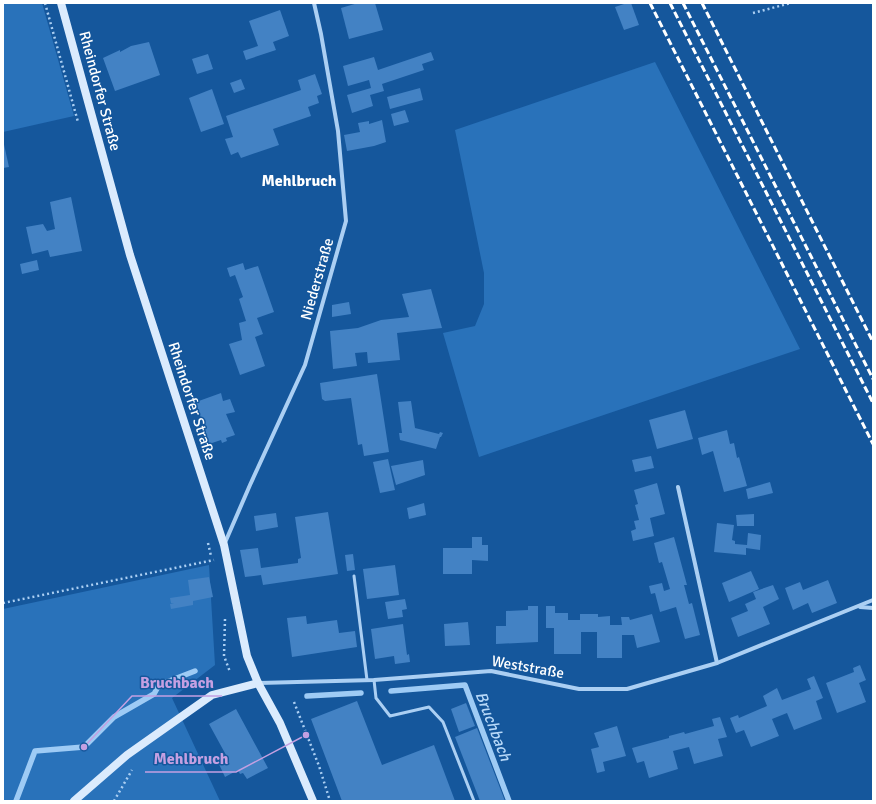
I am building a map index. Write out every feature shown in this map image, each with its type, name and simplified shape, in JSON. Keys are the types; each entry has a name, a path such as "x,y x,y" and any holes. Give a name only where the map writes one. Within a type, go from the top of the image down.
{"main road":[{"name":"Rheindorfer Straße","path":"61,3 130,255 224,545 247,656 258,683 280,723 313,801"},
{"path":"74,801 127,755 212,695 258,683"}],"street":[{"name":"Niederstraße","path":"224,545 305,365 346,221 338,131 314,3"},
{"path":"678,487 717,663"},
{"name":"Weststraße","path":"258,683 374,680 491,671 579,689 627,689 717,663 873,600"},
{"name":"Weststraße","path":"857,607 873,608"}],"lane":[{"path":"354,576 367,680"},
{"path":"374,680 376,698 390,716 429,707 444,722 474,801"}],"path":[{"path":"753,13 791,3"},
{"path":"3,603 226,557"},
{"path":"294,702 319,766 330,801"}],"shaded area":[{"path":"3,3 42,3 74,116 3,132"},
{"path":"655,62 800,349 479,457 443,333 475,326 484,304 484,273 455,130"},
{"path":"209,565 215,665 172,698 220,801 3,801 3,609"}],"building":[{"path":"358,3 375,3 383,30 349,39 341,8"},
{"path":"631,3 639,25 624,30 615,7"},
{"path":"280,10 289,36 273,42 276,50 246,60 243,51 258,46 249,21"},
{"path":"149,42 160,75 115,91 103,58 131,46"},
{"path":"431,52 434,60 422,64 424,70 382,84 384,91 370,95 373,106 352,113 347,95 371,88 369,80 348,86 343,66 374,57 378,70"},
{"path":"208,54 213,69 197,74 192,59"},
{"path":"315,74 322,94 317,96 319,103 308,107 311,116 273,129 279,145 241,158 238,152 231,155 225,139 233,137 226,116 301,90 298,80"},
{"path":"241,79 245,89 234,93 230,83"},
{"path":"420,88 423,100 390,109 387,97"},
{"path":"212,89 224,124 201,132 189,98"},
{"path":"405,110 409,122 394,126 391,114"},
{"path":"382,120 386,142 347,151 344,135 360,132 358,123 369,121 369,124"},
{"path":"3,140 9,167 3,168"},
{"path":"71,197 82,251 50,257 48,250 32,254 26,227 43,224 47,231 55,229 50,202"},
{"path":"37,260 39,270 22,274 20,264"},
{"path":"243,263 245,270 258,266 274,312 257,318 263,334 255,337 265,366 240,375 229,344 242,340 239,323 246,321 239,299 243,297 235,275 230,277 227,268"},
{"path":"431,289 442,328 397,333 400,360 368,363 367,352 355,353 357,366 333,369 330,331 358,328 381,320 409,317 402,294"},
{"path":"349,302 351,314 332,317 332,305"},
{"path":"377,374 389,452 364,456 362,444 358,445 351,398 325,401 322,399 320,383"},
{"path":"221,393 223,401 230,399 235,412 226,414 235,435 226,438 227,441 222,443 221,440 209,444 196,402"},
{"path":"411,401 415,428 439,434 440,432 443,433 436,449 400,440 399,433 402,433 398,402"},
{"path":"685,410 693,439 657,449 649,420"},
{"path":"727,430 730,444 734,443 737,458 739,457 747,486 724,492 713,451 702,455 698,438"},
{"path":"651,456 654,468 635,472 632,460"},
{"path":"388,459 395,490 380,493 373,462"},
{"path":"423,460 425,475 396,485 391,466"},
{"path":"770,482 773,493 748,499 746,489"},
{"path":"657,483 665,514 650,518 654,536 633,541 631,531 636,529 634,521 639,520 635,505 638,504 634,490"},
{"path":"424,503 426,515 409,519 407,508"},
{"path":"328,512 338,574 263,585 261,575 245,577 240,550 258,548 261,568 298,563 298,559 301,558 295,517"},
{"path":"276,513 278,527 256,531 254,516"},
{"path":"754,514 754,526 737,526 736,515"},
{"path":"717,523 734,525 732,540 735,541 735,544 747,545 748,533 761,535 760,550 746,548 746,555 714,552"},
{"path":"472,537 482,537 482,545 488,545 488,561 472,560 472,574 443,574 443,548 472,548"},
{"path":"674,537 687,585 684,585 689,604 692,603 700,635 685,639 676,607 660,612 655,593 651,594 649,586 662,583 664,591 670,589 662,562 659,563 654,543"},
{"path":"353,554 355,570 347,571 345,555"},
{"path":"395,565 399,595 367,599 363,569"},
{"path":"751,571 759,589 729,602 722,583"},
{"path":"209,577 213,597 193,601 193,605 171,609 170,604 174,603 171,603 170,598 190,595 188,580"},
{"path":"828,580 837,603 812,613 808,603 793,610 785,588 800,582 803,590"},
{"path":"773,585 779,599 763,607 770,624 738,637 731,618 748,611 745,604 756,599 753,592"},
{"path":"405,599 407,609 402,610 403,617 388,619 385,602"},
{"path":"528,606 538,606 538,642 496,644 496,626 506,626 506,611 528,610"},
{"path":"546,606 555,606 555,613 568,613 568,620 580,620 580,614 598,614 598,617 610,616 610,625 622,625 621,617 629,617 630,620 652,614 660,642 637,648 634,635 622,635 622,658 597,658 597,632 581,632 581,654 554,654 554,628 546,628"},
{"path":"306,616 307,624 337,620 339,633 355,631 357,647 292,657 287,618"},
{"path":"468,622 470,645 445,646 444,624"},
{"path":"403,624 407,655 409,654 410,662 395,664 394,656 375,659 371,629"},
{"path":"860,665 866,680 859,683 866,702 837,713 826,683 854,672 853,668"},
{"path":"814,676 823,698 816,701 822,719 794,730 787,713 772,719 779,736 751,747 744,730 736,733 730,718 738,715 739,718 767,706 763,696 777,688 782,700 811,689 807,679"},
{"path":"357,701 382,765 434,745 455,801 342,801 311,719"},
{"path":"466,703 475,726 459,732 451,709"},
{"path":"236,709 268,768 247,779 243,773 240,774 238,770 225,777 217,760 226,755 209,724"},
{"path":"720,717 727,737 718,739 723,756 694,764 689,747 673,751 678,769 649,778 644,761 637,763 632,748 669,738 669,736 684,732 685,734 714,726 712,719"},
{"path":"617,726 626,756 603,762 605,771 597,773 591,749 599,747 594,733"},
{"path":"477,728 505,801 480,801 455,737"}],"waterway":[{"name":"Bruchbach","path":"16,801 35,751 84,747 114,717 154,694 159,685 195,671"},
{"name":"Bruchbach","path":"391,691 465,685 509,801"},
{"name":"Bruchbach","path":"307,696 361,693"}],"railway":[{"path":"650,3 873,444"},
{"path":"670,3 873,403"},
{"path":"683,3 873,379"},
{"path":"702,3 873,342"}],"place":[{"name":"Mehlbruch","path":"306,735"},
{"name":"Bruchbach","path":"84,747"}],"district":[{"name":"Mehlbruch","path":"299,180"}]}
